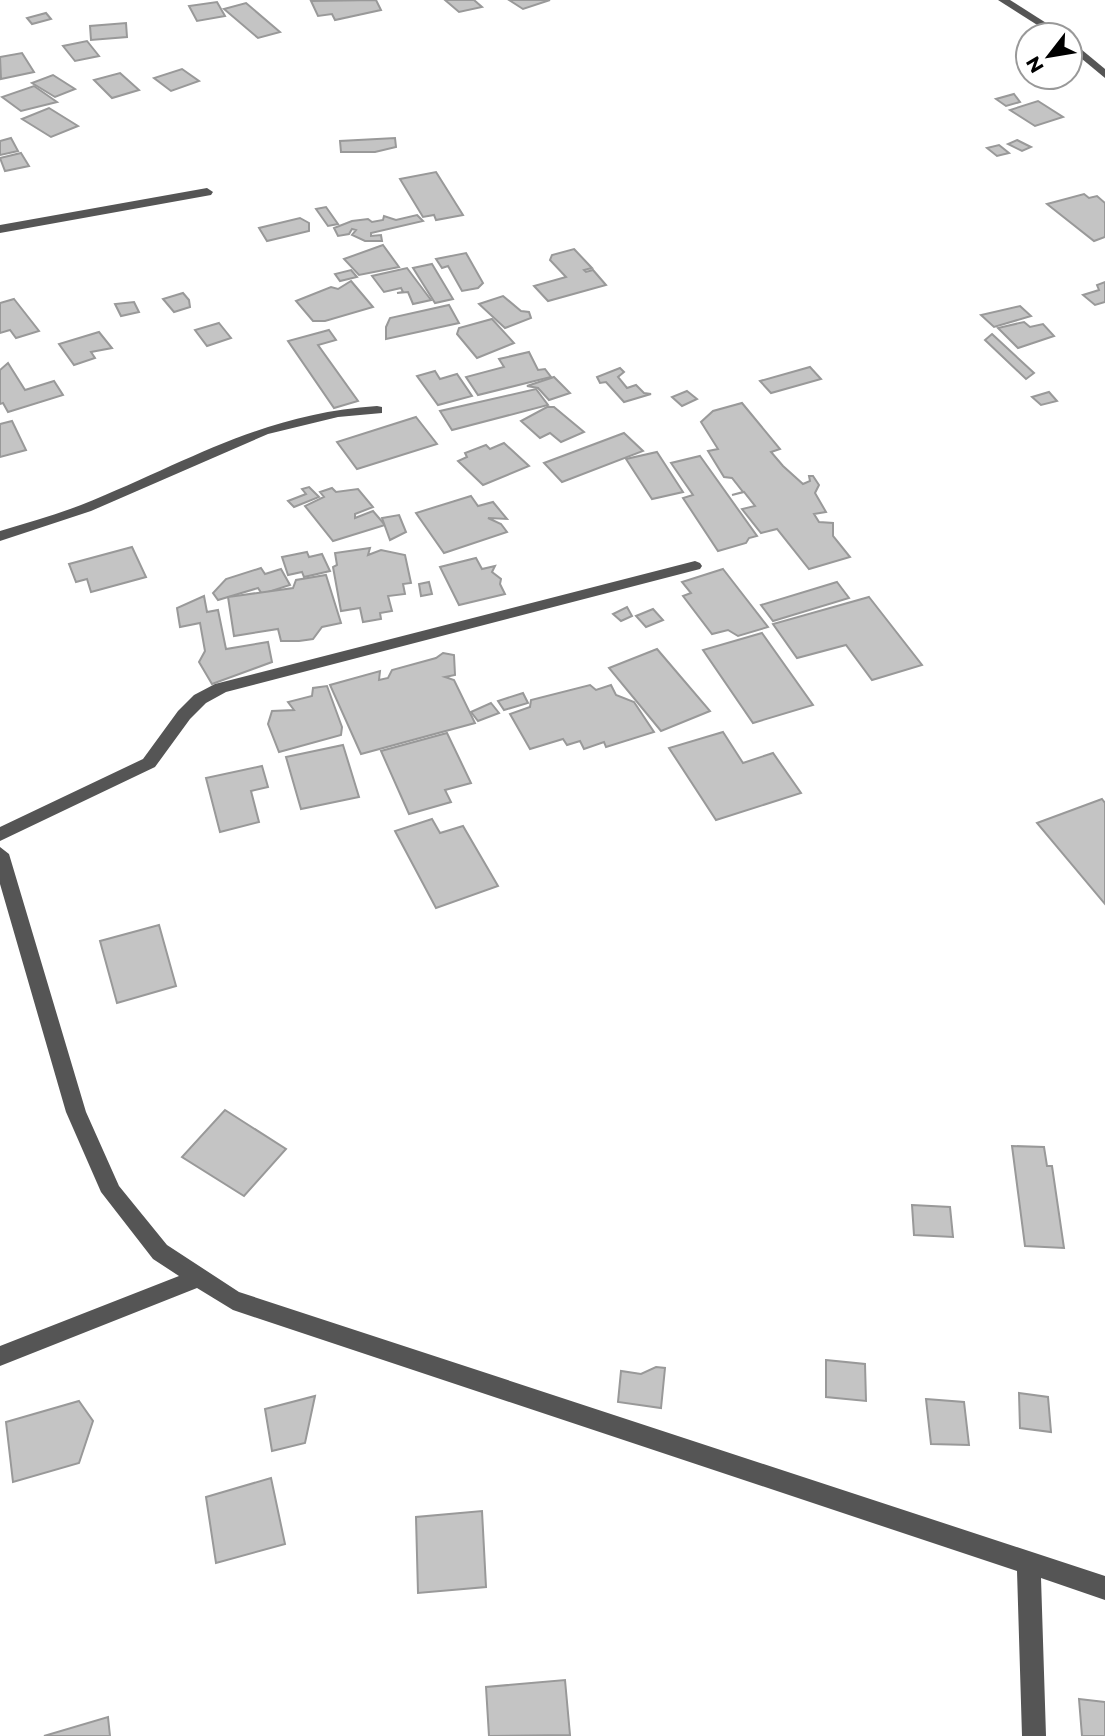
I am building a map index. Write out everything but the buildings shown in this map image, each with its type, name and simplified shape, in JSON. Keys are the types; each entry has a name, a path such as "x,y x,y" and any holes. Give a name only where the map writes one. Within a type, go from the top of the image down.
{"street":[{"path":"1003,0 1037,21"},
{"path":"1084,56 1105,75"},
{"path":"0,229 207,192"},
{"path":"0,536 85,508 218,446 284,424 346,410 377,410"},
{"path":"0,835 149,763 184,715 200,699 221,688 695,566"},
{"path":"0,854 76,1112 111,1192 160,1252 198,1278 233,1300 1105,1588"},
{"path":"0,1356 198,1278"},
{"path":"1030,1565 1034,1736"}]}
